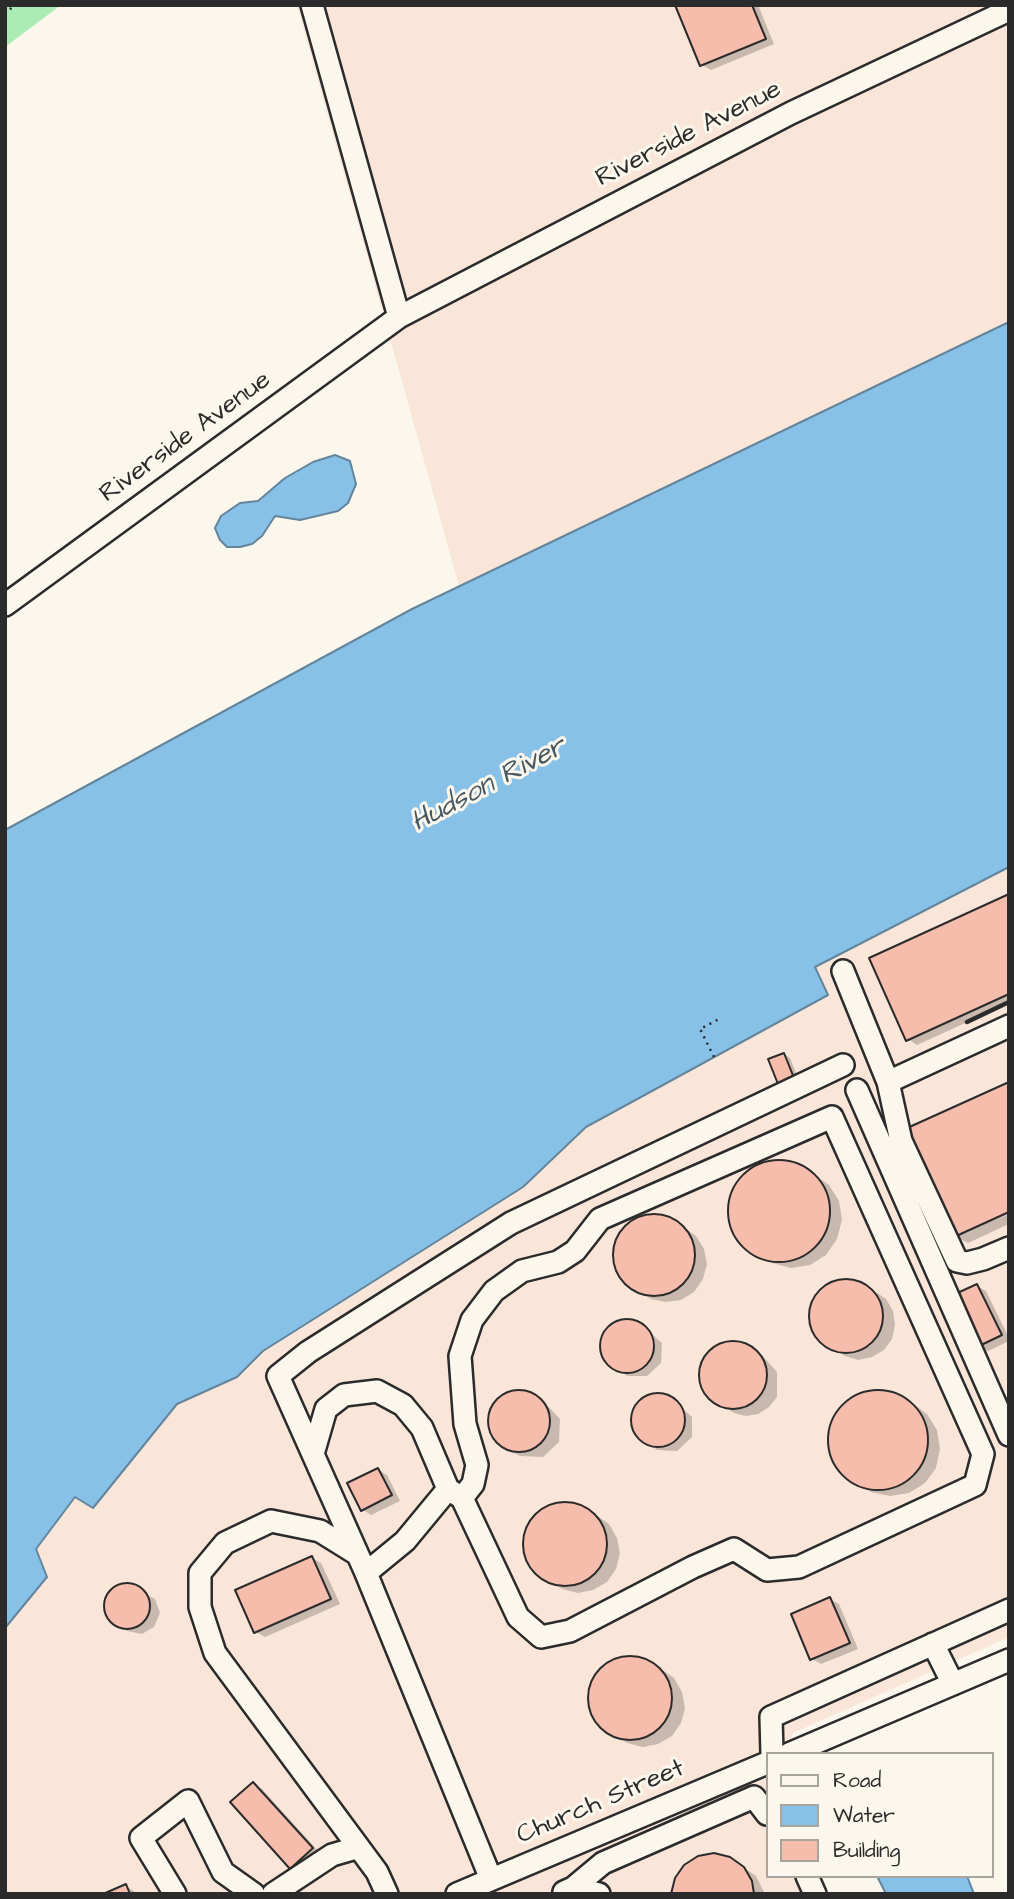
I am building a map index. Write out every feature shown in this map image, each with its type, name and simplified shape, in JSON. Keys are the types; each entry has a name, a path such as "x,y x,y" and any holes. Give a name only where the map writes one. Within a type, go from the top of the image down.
{"street":[{"path":"312,5 399,317"},
{"name":"Riverside Avenue","path":"5,605 399,317 791,113 1009,10"},
{"path":"843,971 888,1082 901,1141 957,1261 967,1263 1009,1248"},
{"path":"888,1082 1009,1026"},
{"path":"491,1879 362,1564 278,1376 309,1352 511,1223 843,1065"},
{"path":"857,1090 1009,1435"},
{"path":"313,1454 326,1409 345,1395 377,1391 403,1405 422,1428 455,1493 518,1617 541,1637 570,1630 734,1549 767,1570 799,1567 975,1485 983,1454 832,1117 600,1219 575,1251 558,1262 522,1271 494,1291 472,1320 460,1356 465,1424 477,1465 473,1484 455,1493 405,1541 362,1564"},
{"path":"362,1564 320,1531 271,1521 225,1543 200,1573 200,1607 215,1653 356,1848 377,1872 387,1894"},
{"path":"772,1752 771,1717 1009,1610"},
{"path":"933,1644 953,1684"},
{"path":"794,1752 1009,1660"},
{"name":"Church Street","path":"457,1894 766,1763"},
{"path":"566,1891 603,1863 754,1797 766,1813"},
{"path":"174,1894 141,1838 188,1801 223,1872 254,1894"},
{"path":"273,1894 332,1855 356,1848"},
{"path":"808,1878 815,1894"},
{"path":"566,1891 599,1894"}],"path":[{"path":"6,5 9,10 15,5"},
{"path":"714,1057 700,1029 719,1019"}],"shaded area":[{"path":"297,5 1009,5 1009,322 459,586"},
{"path":"1009,867 1009,1637 793,1733 786,1752 766,1752 766,1878 818,1878 824,1894 5,1894 5,1628 47,1577 36,1549 76,1497 93,1507 177,1404 237,1377 263,1351 523,1187 586,1127 828,995 815,967"}],"green space":[{"path":"5,5 61,5 5,47"}],"water":[{"name":"Hudson River","path":"1009,322 1009,867 815,967 828,995 586,1127 523,1187 263,1351 237,1377 177,1404 93,1508 75,1497 36,1549 47,1577 5,1628 5,830 412,609"},
{"path":"335,455 350,461 356,484 348,503 338,511 300,520 275,516 262,536 252,544 240,547 227,547 220,540 215,528 221,516 240,503 258,501 285,478 313,462"},
{"path":"878,1878 968,1878 974,1894 886,1894"}],"building":[{"path":"675,5 752,5 766,39 700,66"},
{"path":"1009,894 1009,994 906,1041 869,958"},
{"path":"784,1053 794,1078 778,1084 768,1059"},
{"path":"1009,1082 1009,1212 954,1237 905,1129"},
{"path":"779,1160 798,1164 815,1175 826,1192 830,1211 826,1230 815,1247 798,1258 779,1262 760,1258 743,1247 732,1230 728,1211 732,1192 743,1175 760,1164"},
{"path":"654,1214 670,1217 683,1226 692,1239 695,1255 692,1271 683,1284 670,1293 654,1296 638,1293 625,1284 616,1271 613,1255 616,1239 625,1226 638,1217"},
{"path":"839,1279 853,1279 867,1285 877,1295 883,1316 877,1337 867,1347 853,1353 839,1353 825,1347 815,1337 809,1323 809,1309 815,1295 825,1285"},
{"path":"977,1284 1002,1335 977,1347 953,1295"},
{"path":"632,1319 642,1323 650,1331 654,1346 650,1361 642,1369 622,1373 612,1369 604,1361 600,1341 604,1331 612,1323"},
{"path":"733,1341 746,1344 757,1351 764,1362 767,1375 764,1388 757,1399 746,1406 733,1409 720,1406 709,1399 702,1388 699,1375 702,1362 709,1351 720,1344"},
{"path":"513,1390 525,1390 541,1399 548,1409 548,1433 541,1443 525,1452 513,1452 502,1447 493,1438 488,1427 488,1415 493,1404 502,1395"},
{"path":"878,1390 906,1398 920,1412 928,1440 920,1468 906,1482 878,1490 850,1482 836,1468 828,1440 836,1412 850,1398"},
{"path":"663,1393 673,1397 681,1405 685,1420 681,1435 673,1443 653,1447 643,1443 635,1435 631,1415 635,1405 643,1397"},
{"path":"378,1468 392,1495 361,1511 347,1483"},
{"path":"565,1502 581,1505 595,1514 604,1528 607,1544 604,1560 595,1574 581,1583 565,1586 549,1583 535,1574 526,1560 523,1544 526,1528 535,1514 549,1505"},
{"path":"312,1556 331,1599 254,1633 235,1590"},
{"path":"127,1583 144,1589 150,1606 144,1623 127,1629 110,1623 104,1606 110,1589"},
{"path":"830,1597 850,1643 810,1660 791,1614"},
{"path":"630,1656 646,1659 660,1668 669,1682 672,1698 669,1714 660,1728 646,1737 630,1740 614,1737 600,1728 591,1714 588,1698 591,1682 600,1668 614,1659"},
{"path":"253,1782 313,1848 290,1869 230,1802"},
{"path":"714,1853 730,1857 744,1867 752,1881 754,1894 671,1894 675,1878 684,1865 698,1856"},
{"path":"126,1884 130,1894 103,1894"}],"railway":[{"path":"967,1022 1009,1002"}]}
